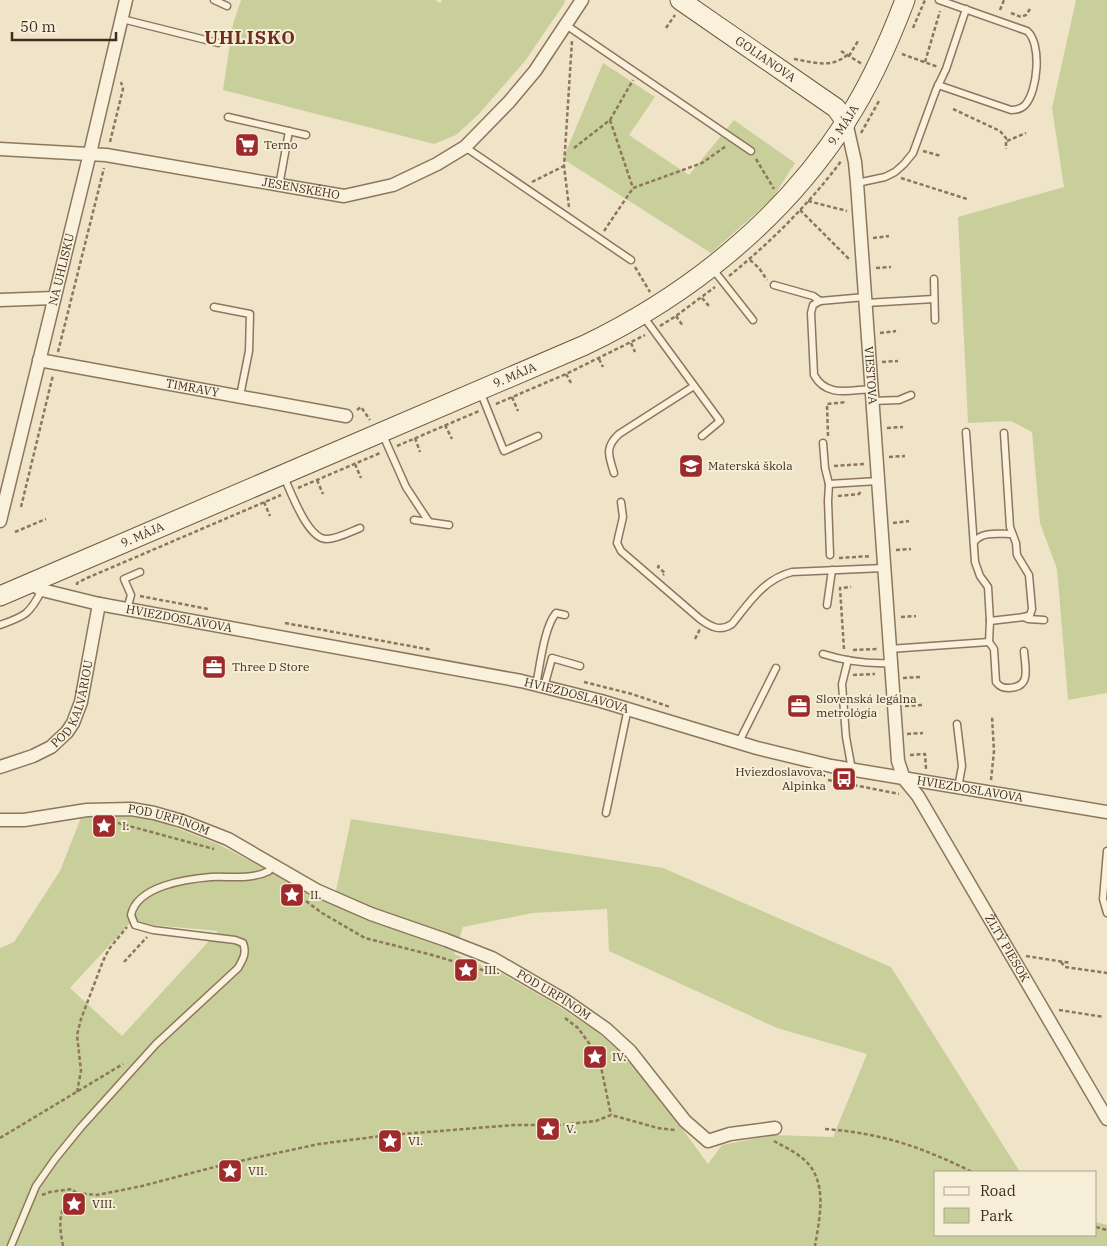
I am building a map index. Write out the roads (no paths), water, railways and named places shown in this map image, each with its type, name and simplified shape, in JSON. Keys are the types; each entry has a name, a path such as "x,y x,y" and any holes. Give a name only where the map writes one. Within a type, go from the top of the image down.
{"main road":[{"name":"9. MÁJA","path":"0,596 36,587 283,474 376,427 480,391 585,345 643,316 711,268 752,233 785,201 824,154 846,122 867,85 892,34 905,0"},
{"name":"GOLIANOVA","path":"681,3 836,108 846,122"}],"street":[{"name":"NA UHLISKU","path":"0,521 126,0"},
{"name":"JESENSKÉHO","path":"0,149 90,153 344,196 393,184 437,164 465,147 509,102 535,71 570,27 582,0"},
{"name":"VIESTOVA","path":"846,122 858,183 872,395 874,482 884,568 886,649 890,663 898,760 904,779"},
{"path":"0,300 54,298"},
{"name":"TIMRAVY","path":"39,360 346,416"},
{"name":"HVIEZDOSLAVOVA","path":"36,587 99,604 540,686 628,708 739,742 831,766 1107,812"},
{"name":"POD KALVÁRIOU","path":"0,767 33,756 51,746 67,732 72,724 81,702 99,604"},
{"name":"ŽLTÝ PIESOK","path":"904,779 918,796 1107,1119"},
{"name":"POD URPÍNOM","path":"0,820 24,820 87,810 142,810 209,831 228,839 316,890 371,914 492,958 566,1001 592,1018 630,1051 692,1128 708,1141 730,1134 775,1128"}],"lane":[{"path":"214,0 227,6"},
{"path":"938,85 1011,110 1018,110 1024,106 1033,89 1037,66 1035,42 1032,35 1027,31 941,1"},
{"path":"858,183 885,177 904,164 912,153 946,69 966,10"},
{"path":"122,19 218,43"},
{"path":"570,27 751,151"},
{"path":"228,117 306,135"},
{"path":"279,186 289,131"},
{"path":"465,147 631,260"},
{"path":"711,268 753,320"},
{"path":"934,280 934,320"},
{"path":"774,285 813,296 820,301"},
{"path":"911,395 899,400 826,389 814,375 811,314 813,306 820,301 934,299"},
{"path":"214,307 250,314 249,351 240,396"},
{"path":"643,316 720,421 702,436"},
{"path":"614,473 608,453 612,440 618,434 694,386"},
{"path":"480,391 504,450 538,436"},
{"path":"376,427 406,487 429,522"},
{"path":"966,432 975,562 980,576 988,588 989,642 994,650 996,682 1003,688 1018,687 1023,684 1025,680 1024,651"},
{"path":"990,621 1024,617 1030,614 1032,609 1029,575 1017,555 1016,543 1010,528 1004,433"},
{"path":"826,442 825,468 829,484 830,555"},
{"path":"283,474 306,524 317,536 322,539 332,539 360,528"},
{"path":"829,484 874,482"},
{"path":"621,502 623,517 617,543 621,551 700,619 715,628 727,627 732,624 761,590 775,578 792,572 884,568"},
{"path":"414,520 449,525"},
{"path":"974,542 983,535 1012,534"},
{"path":"827,605 834,570"},
{"path":"127,609 131,594 124,579 140,572"},
{"path":"0,625 25,616 35,604 36,587"},
{"path":"540,686 541,654 551,618 556,613 565,615"},
{"path":"1024,617 1044,620"},
{"path":"886,649 989,642"},
{"path":"823,654 848,660 890,663"},
{"path":"540,686 552,658 580,666"},
{"path":"848,660 842,684 846,737 852,770"},
{"path":"739,742 776,668"},
{"path":"606,813 628,708"},
{"path":"957,724 962,766 958,788"},
{"path":"1107,851 1103,899 1107,913"},
{"path":"11,1246 36,1186 55,1159 81,1127 156,1044 238,968 244,958 246,952 243,944 240,942 139,927 132,920 132,910 136,903 157,888 184,881 212,877 254,877 269,871 271,864"}],"place":[{"name":"Terno","path":"247,145"},
{"name":"Materská škola","path":"691,466"},
{"name":"Three D Store","path":"214,667"},
{"name":"Slovenská legálna metrológia","path":"799,706"},
{"name":"Hviezdoslavova, Alpinka","path":"844,779"},
{"name":"I.","path":"104,826"},
{"name":"II.","path":"292,895"},
{"name":"III.","path":"466,970"},
{"name":"IV.","path":"595,1057"},
{"name":"V.","path":"548,1129"},
{"name":"VI.","path":"390,1141"},
{"name":"VII.","path":"230,1171"},
{"name":"VIII.","path":"74,1204"}],"district":[{"name":"UHLISKO","path":"250,38"}]}
